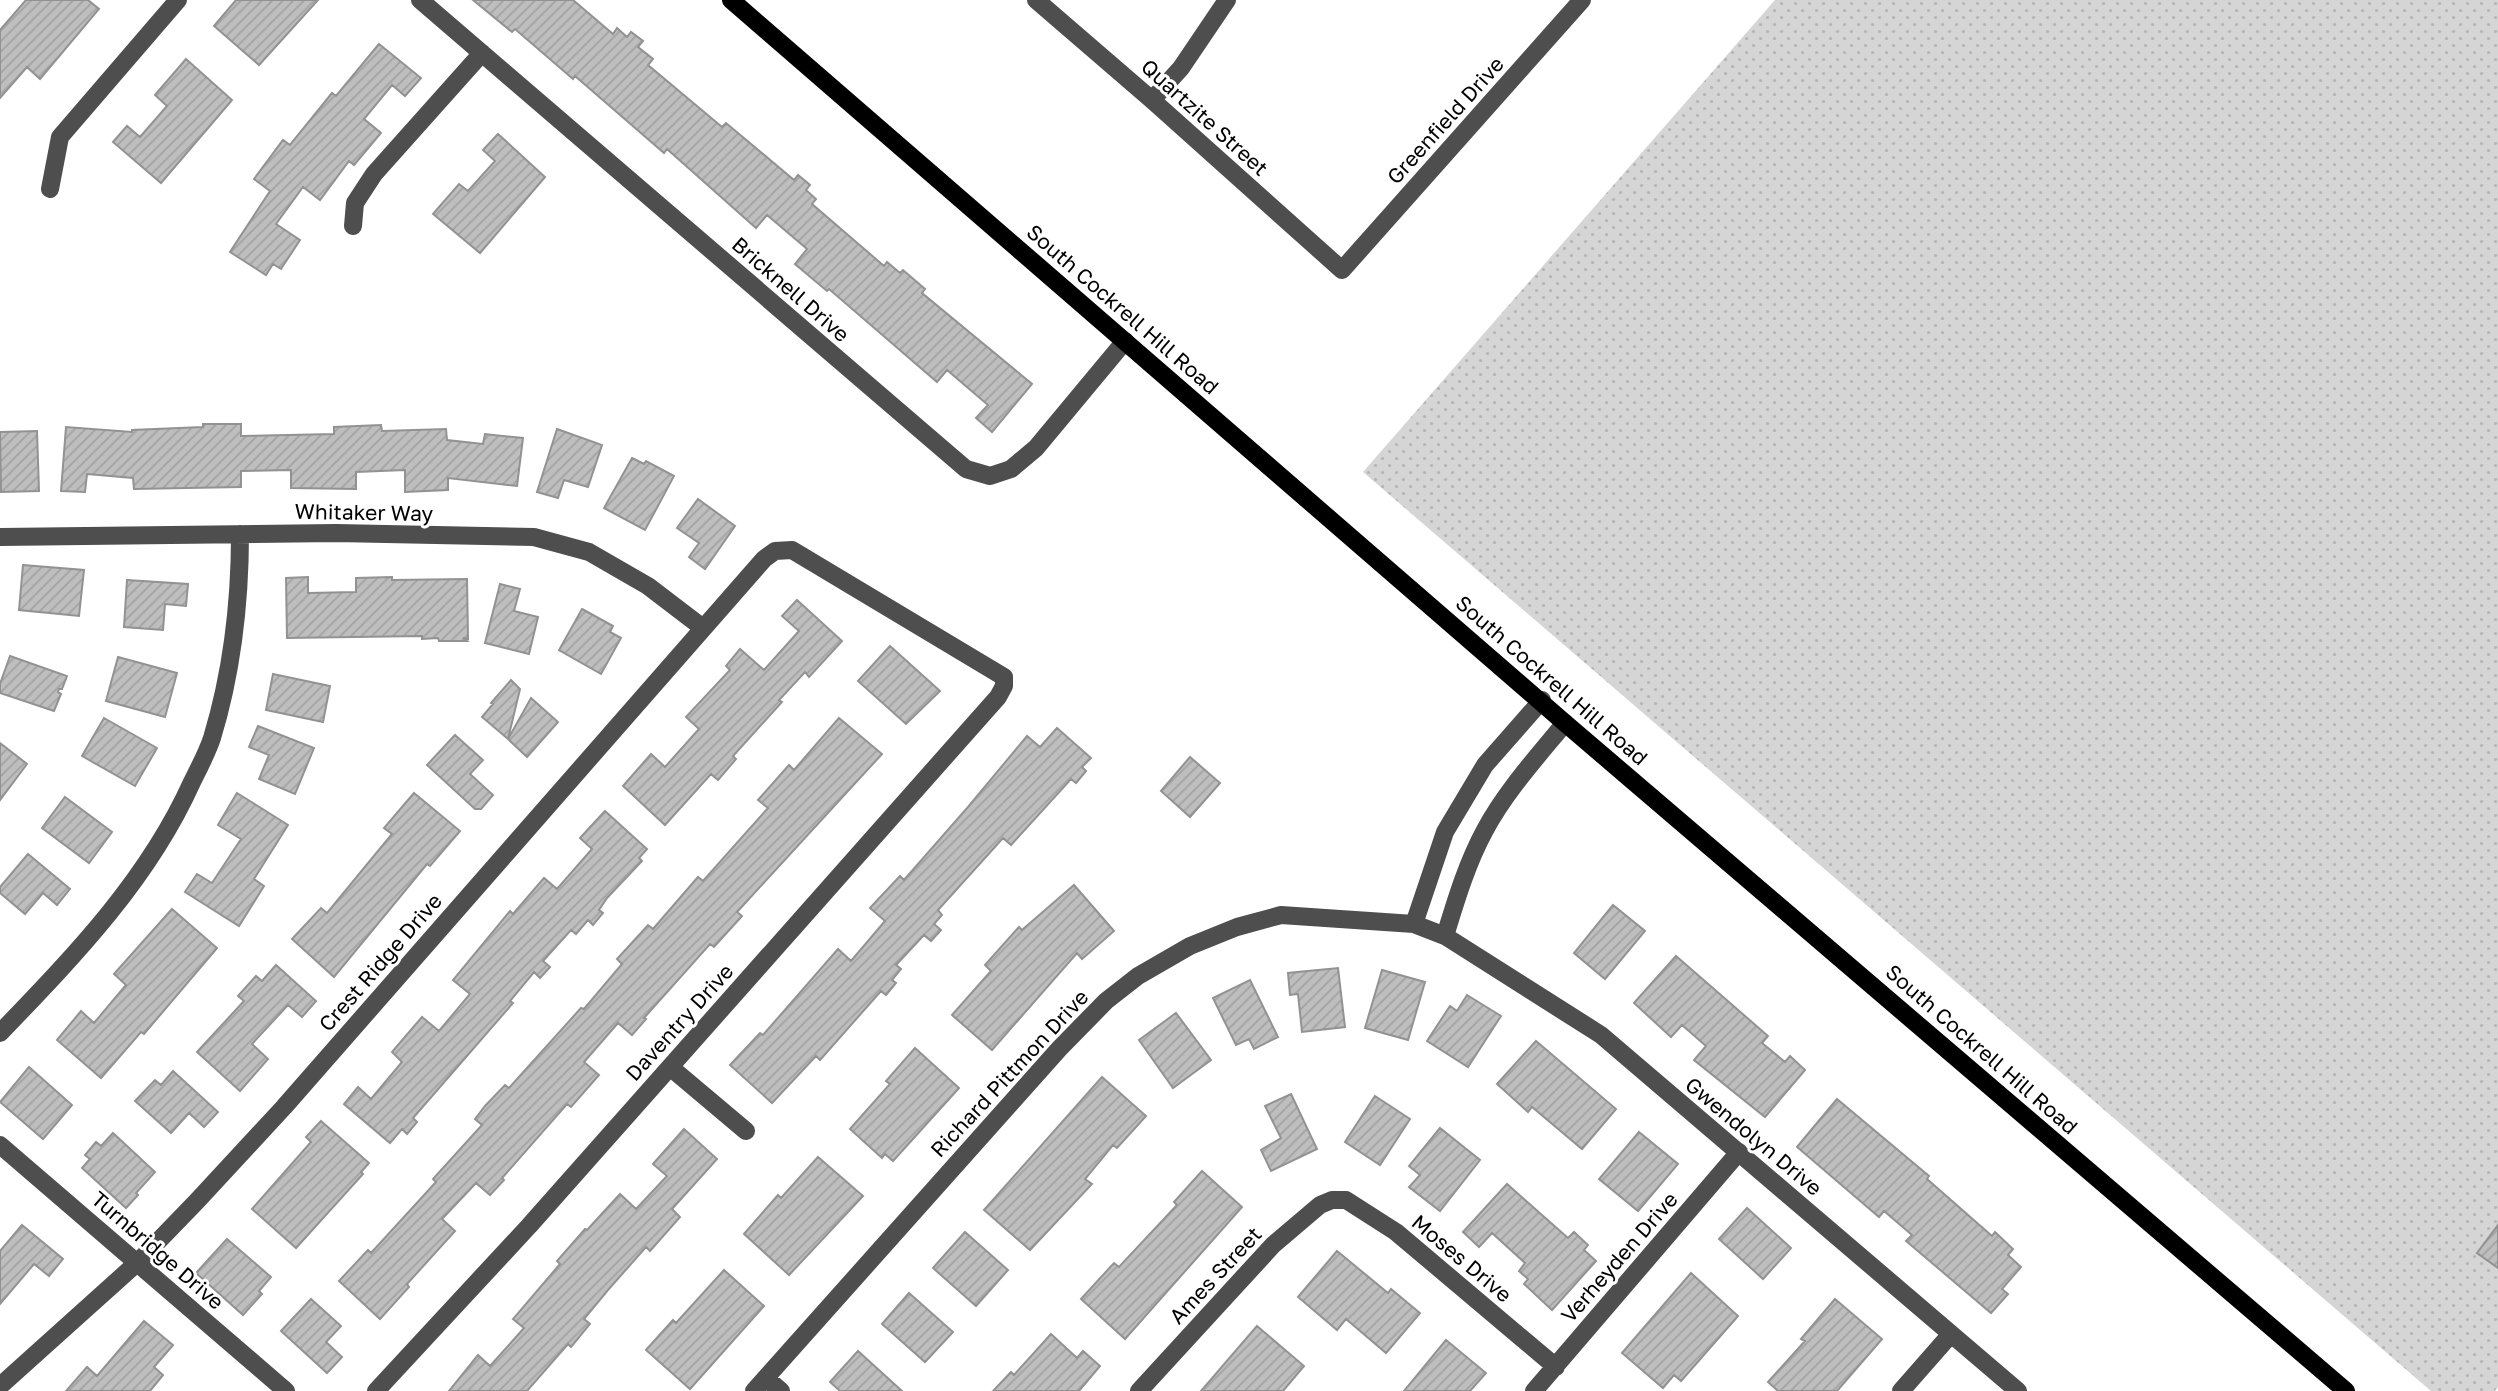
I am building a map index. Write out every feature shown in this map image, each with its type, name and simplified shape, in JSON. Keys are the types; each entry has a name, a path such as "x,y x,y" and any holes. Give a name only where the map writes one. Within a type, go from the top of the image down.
{"main road":[{"name":"South Cockrell Hill Road","path":"731,0 1565,723 2346,1391"}],"street":[{"path":"50,189 60,137 178,0"},
{"name":"Bricknell Drive","path":"420,0 966,469 990,476 1011,469 1036,448 1125,341"},
{"name":"Quartzite Street","path":"1036,0 1342,270"},
{"path":"1152,100 1181,68 1227,0"},
{"name":"Greenfield Drive","path":"1342,270 1582,0"},
{"path":"353,226 355,203 374,174 482,53"},
{"name":"Whitaker Way","path":"0,537 337,533 534,537 589,552 648,586 703,628"},
{"path":"0,1033 86,943 131,887 177,817 211,740 229,665 240,583 240,534"},
{"name":"Crest Ridge Drive","path":"0,1386 138,1262 284,1107 703,628 764,559 775,551 792,550 1004,677"},
{"name":"Daventry Drive","path":"376,1391 529,1226 998,696 1004,686 1004,677"},
{"path":"1415,924 1445,832 1485,765 1542,701"},
{"path":"1445,936 1462,882 1485,830 1514,787 1565,723"},
{"name":"Richard Pittmon Drive","path":"760,1384 1059,1049 1106,1001 1138,976 1190,946 1237,927 1280,915 1415,924 1445,936"},
{"name":"Gwendolyn Drive","path":"1445,936 1601,1035 2018,1391"},
{"path":"670,1067 746,1131"},
{"name":"Turnbridge Drive","path":"0,1145 286,1391"},
{"name":"Verheyden Drive","path":"1534,1391 1739,1152"},
{"name":"Moses Drive","path":"1332,1200 1346,1200 1396,1232 1556,1367"},
{"name":"Ames Street","path":"1139,1391 1273,1245 1320,1205 1332,1200"},
{"path":"1902,1391 1951,1334"},
{"path":"760,1384 781,1391"}],"shaded area":[{"path":"1775,0 2498,0 2498,1387 2495,1391 2431,1391 1363,472"}],"building":[{"path":"26,0 88,0 99,9 40,79 27,67 0,98 0,30"},
{"path":"236,0 318,0 259,65 214,26"},
{"path":"473,0 573,0 613,34 617,28 627,37 631,32 643,41 638,47 653,59 648,65 722,127 726,123 794,180 798,175 810,185 806,190 816,199 812,204 884,266 887,262 900,273 903,270 925,289 922,293 1032,384 992,432 976,418 988,405 947,370 937,382 829,289 827,291 795,264 807,249 767,215 756,228 667,149 664,153 575,76 573,79 515,29 512,32"},
{"path":"379,44 421,78 405,96 392,85 364,119 381,133 354,165 349,161 320,200 303,187 276,224 300,240 281,269 273,264 266,275 230,252 270,191 254,179 283,140 290,145 332,93 336,96"},
{"path":"186,59 232,100 161,183 113,142 127,126 140,137 167,106 155,95"},
{"path":"498,134 545,177 480,253 433,214 459,184 468,191 495,161 483,150"},
{"path":"203,424 241,424 241,436 334,434 334,427 381,425 382,431 446,429 447,440 483,444 485,434 523,438 517,486 448,478 448,490 405,492 405,470 356,472 356,489 291,488 291,470 241,471 241,487 134,489 133,478 87,474 85,492 61,491 66,427 132,432 203,427"},
{"path":"557,429 602,445 588,487 564,480 558,498 537,492"},
{"path":"37,431 39,491 1,492 0,432"},
{"path":"632,458 644,464 646,461 674,476 645,530 604,508"},
{"path":"698,499 735,526 705,569 689,557 699,543 677,528"},
{"path":"23,565 84,570 79,616 19,610"},
{"path":"308,577 308,593 356,592 356,578 467,579 468,639 439,641 438,638 422,639 422,636 287,638 286,578"},
{"path":"127,580 188,584 186,606 165,604 163,630 124,627"},
{"path":"500,584 520,589 514,611 538,617 529,654 485,643"},
{"path":"797,600 842,641 809,677 805,672 779,700 782,702 733,756 736,759 718,780 711,774 665,825 623,786 651,754 665,767 699,729 686,717 730,670 726,666 740,649 764,670 799,631 782,616"},
{"path":"582,609 613,626 610,632 621,638 601,674 559,650"},
{"path":"890,646 940,691 906,724 858,681"},
{"path":"10,656 67,676 62,689 59,689 61,694 54,711 0,693 0,684"},
{"path":"118,657 177,673 165,717 106,701"},
{"path":"273,674 330,686 323,722 266,710"},
{"path":"511,680 520,689 508,739 482,717"},
{"path":"531,698 558,722 527,757 508,739"},
{"path":"104,718 157,748 135,786 82,756"},
{"path":"839,718 882,754 737,912 742,916 714,947 710,944 632,1035 618,1023 584,1062 599,1075 571,1107 567,1104 490,1195 476,1183 442,1219 455,1231 407,1284 409,1287 380,1319 339,1281 368,1250 371,1253 436,1182 433,1179 482,1125 475,1119 485,1106 505,1085 509,1088 581,1008 584,1009 622,964 617,959 648,925 653,929 698,877 703,881 768,808 758,800 789,765 794,770"},
{"path":"258,726 314,748 295,794 259,779 269,755 249,747"},
{"path":"1057,728 1091,758 1082,767 1086,771 1076,783 1071,779 1011,845 1003,838 938,910 942,915 934,924 941,930 931,941 924,935 896,965 901,969 892,980 896,983 886,995 881,991 820,1060 816,1056 772,1103 730,1065 760,1033 763,1035 838,949 851,961 885,921 870,908 900,876 904,880 1027,736 1040,747"},
{"path":"455,735 483,760 470,774 493,795 481,809 475,809 427,765"},
{"path":"0,743 27,764 0,800"},
{"path":"1190,757 1220,783 1190,817 1161,791"},
{"path":"237,793 288,825 254,879 264,886 239,926 185,892 197,874 212,883 241,839 218,825"},
{"path":"414,793 460,831 430,866 427,864 334,977 292,939 321,908 327,913 392,834 384,828"},
{"path":"65,797 112,832 89,863 42,828"},
{"path":"605,811 647,849 639,858 642,861 607,898 599,910 603,913 593,925 588,920 576,934 571,930 543,961 550,967 540,978 534,972 510,1001 513,1003 413,1118 417,1122 407,1134 402,1129 390,1143 344,1104 358,1087 371,1099 402,1062 392,1052 422,1017 439,1031 470,994 453,980 510,911 513,914 544,878 557,889 592,849 580,838"},
{"path":"28,854 70,889 57,905 43,893 25,914 0,893 0,887"},
{"path":"1074,885 1114,931 1082,959 1077,953 992,1050 952,1015 991,971 985,965 1019,927 1022,930"},
{"path":"1613,905 1645,931 1605,979 1574,953"},
{"path":"172,909 217,948 144,1034 141,1032 101,1078 57,1040 81,1011 94,1023 126,985 114,974"},
{"path":"1676,956 1768,1036 1762,1043 1785,1062 1790,1056 1805,1070 1765,1117 1694,1060 1706,1046 1682,1025 1671,1037 1634,1003"},
{"path":"276,965 316,1001 302,1017 288,1005 252,1044 268,1059 240,1091 197,1052 244,1001 238,996 256,976 262,981"},
{"path":"1338,968 1345,1027 1302,1032 1298,994 1290,995 1288,973"},
{"path":"1382,970 1425,982 1408,1040 1365,1028"},
{"path":"1250,980 1278,1037 1254,1049 1249,1039 1236,1045 1213,998"},
{"path":"1467,995 1501,1016 1468,1067 1427,1041 1450,1006 1457,1011"},
{"path":"1176,1013 1211,1060 1173,1088 1139,1040"},
{"path":"1536,1041 1616,1109 1582,1149 1532,1107 1528,1112 1497,1084"},
{"path":"915,1048 959,1088 893,1161 885,1154 882,1158 850,1129 890,1084 886,1081"},
{"path":"29,1067 72,1105 43,1139 0,1102"},
{"path":"173,1071 218,1112 204,1127 189,1113 171,1133 135,1101 155,1080 161,1085"},
{"path":"1102,1077 1146,1116 1117,1148 1113,1145 1085,1179 1092,1184 1030,1250 984,1210"},
{"path":"1291,1094 1317,1149 1271,1171 1261,1150 1281,1138 1265,1106"},
{"path":"1375,1096 1410,1119 1380,1165 1345,1142"},
{"path":"1837,1099 1929,1176 1927,1179 1992,1236 1995,1232 2013,1249 2008,1255 2021,1267 2002,1289 2008,1294 1991,1313 1906,1241 1912,1235 1884,1211 1879,1217 1797,1147"},
{"path":"321,1121 369,1163 361,1172 363,1174 296,1248 252,1209 311,1142 306,1137"},
{"path":"1440,1128 1480,1160 1440,1211 1409,1187 1420,1175 1409,1166"},
{"path":"684,1129 717,1159 672,1209 680,1217 650,1251 646,1247 584,1319 590,1324 571,1347 568,1344 527,1391 449,1391 478,1355 490,1366 524,1328 513,1319 560,1264 557,1261 620,1194 636,1209 667,1176 653,1164"},
{"path":"1639,1132 1678,1164 1638,1211 1599,1179"},
{"path":"113,1133 155,1172 126,1208 82,1168 90,1159 85,1155 96,1142 101,1146"},
{"path":"818,1157 863,1196 789,1275 744,1234 778,1195 781,1198"},
{"path":"1202,1171 1242,1207 1125,1339 1081,1299 1114,1263 1119,1267 1177,1205 1174,1202"},
{"path":"1507,1184 1568,1238 1574,1232 1588,1245 1584,1250 1596,1261 1552,1310 1524,1284 1528,1279 1519,1271 1525,1263 1492,1233 1479,1247 1463,1232"},
{"path":"1747,1208 1791,1248 1763,1279 1719,1239"},
{"path":"22,1225 63,1259 49,1276 34,1264 0,1304 0,1251"},
{"path":"2498,1225 2498,1268 2477,1253"},
{"path":"965,1232 1008,1270 976,1306 933,1268"},
{"path":"227,1239 271,1277 259,1291 262,1294 243,1315 196,1273"},
{"path":"1337,1251 1388,1293 1391,1289 1420,1313 1386,1353 1346,1319 1337,1330 1298,1297"},
{"path":"724,1270 764,1306 690,1389 646,1350 673,1320 676,1323"},
{"path":"1691,1273 1738,1316 1681,1381 1674,1375 1663,1388 1622,1353"},
{"path":"909,1293 953,1332 925,1362 882,1324"},
{"path":"311,1299 341,1326 326,1342 342,1357 327,1373 281,1331"},
{"path":"1835,1299 1882,1339 1837,1391 1778,1391 1768,1382 1805,1341 1801,1339"},
{"path":"144,1321 173,1345 154,1367 163,1375 150,1391 66,1391 87,1367 97,1376"},
{"path":"1257,1326 1304,1366 1283,1391 1201,1391"},
{"path":"1051,1334 1077,1358 1083,1351 1100,1366 1079,1391 993,1391 1011,1372 1014,1375"},
{"path":"1446,1340 1486,1373 1470,1391 1404,1391"},
{"path":"858,1351 902,1391 840,1391 830,1382"}]}
